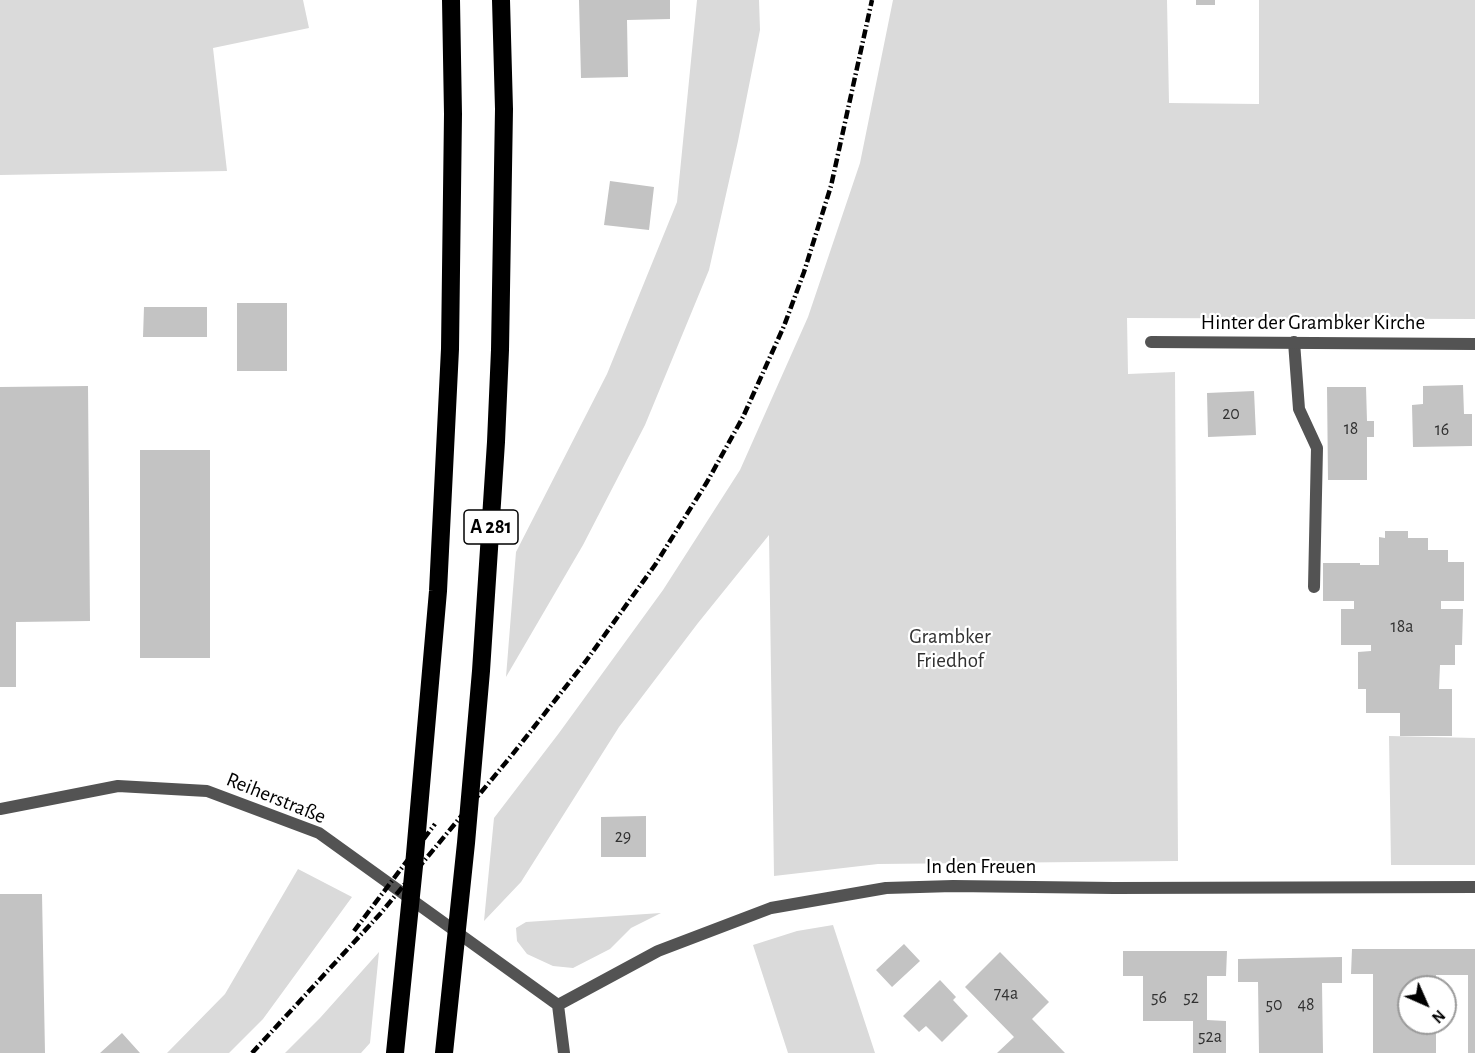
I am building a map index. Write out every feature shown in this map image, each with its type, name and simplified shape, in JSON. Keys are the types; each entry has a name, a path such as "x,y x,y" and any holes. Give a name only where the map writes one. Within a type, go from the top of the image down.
{"highway":[{"name":"A 281","path":"395,1053 438,591 450,349 453,114 451,0"},
{"name":"A 281","path":"444,1053 481,671 496,442 504,109 501,0"}],"street":[{"name":"Hinter der Grambker Kirche","path":"1151,342 1475,344"},
{"path":"1294,342 1299,409 1317,448 1314,587"},
{"name":"Reiherstraße","path":"0,809 118,786 207,792 319,833 558,1005"},
{"name":"In den Freuen","path":"558,1005 658,951 771,908 886,888 1475,886"},
{"path":"558,1005 564,1053"}],"green space":[{"path":"0,0 303,0 309,28 213,48 227,171 0,175"},
{"path":"697,0 759,0 760,30 709,270 645,425 583,545 506,677 516,552 607,374 677,202"},
{"name":"Grambker Friedhof","path":"893,0 1167,0 1169,103 1259,104 1259,0 1475,0 1475,319 1127,318 1128,374 1175,372 1178,861 878,864 774,876 769,535 619,727 521,882 484,921 494,818 663,590 740,470 808,317 860,163"},
{"path":"1389,736 1475,738 1475,865 1391,865"},
{"path":"298,869 352,897 263,1019 229,1053 167,1053 225,994"},
{"path":"661,913 631,928 610,949 573,968 553,966 527,954 517,941 516,928 526,922"},
{"path":"833,925 875,1053 788,1053 753,945 797,931"},
{"path":"379,952 370,1043 361,1053 285,1053 320,1018"}],"building":[{"path":"579,0 670,0 670,19 627,20 628,77 581,78"},
{"path":"1196,0 1215,0 1215,5 1196,5"},
{"path":"610,181 654,187 649,230 604,225"},
{"path":"237,303 287,303 287,371 237,371"},
{"path":"144,307 207,307 207,337 143,337"},
{"path":"1463,385 1464,414 1472,414 1472,446 1413,447 1412,405 1423,404 1423,386"},
{"path":"88,386 90,621 16,622 16,687 0,687 0,387"},
{"path":"1327,387 1366,387 1367,421 1374,421 1374,437 1367,437 1367,480 1328,480"},
{"path":"1254,391 1256,435 1208,437 1207,393"},
{"path":"140,450 210,450 210,658 140,658"},
{"path":"1385,531 1408,531 1408,538 1428,538 1428,550 1448,550 1448,562 1464,562 1464,601 1441,601 1441,609 1463,609 1462,645 1455,645 1455,665 1440,665 1439,689 1452,689 1452,736 1400,736 1400,713 1366,713 1366,689 1358,689 1358,652 1371,651 1371,645 1341,645 1341,609 1354,609 1354,601 1323,601 1323,563 1379,565 1379,537 1385,538"},
{"path":"646,816 646,857 601,857 601,817"},
{"path":"0,894 42,894 45,1053 0,1053"},
{"path":"904,944 920,961 892,987 876,970"},
{"path":"1352,949 1475,949 1475,1053 1468,1053 1468,975 1397,975 1397,1035 1436,1035 1436,1053 1373,1053 1373,974 1351,974"},
{"path":"1123,951 1227,951 1226,976 1207,976 1207,1020 1226,1021 1226,1053 1193,1053 1193,1021 1143,1021 1143,976 1123,976"},
{"path":"1000,952 1049,1002 1032,1019 1065,1053 997,1053 1014,1037 965,987"},
{"path":"1342,957 1342,983 1322,983 1323,1053 1259,1053 1258,982 1238,982 1238,959"},
{"path":"940,980 956,997 953,1000 968,1016 942,1042 926,1026 919,1032 903,1016"},
{"path":"122,1033 140,1053 100,1053"}],"railway":[{"path":"252,1053 380,914 512,755 586,661 655,565 707,482 743,417 784,326 804,272 831,186 872,0"},
{"path":"354,931 435,824"}]}
